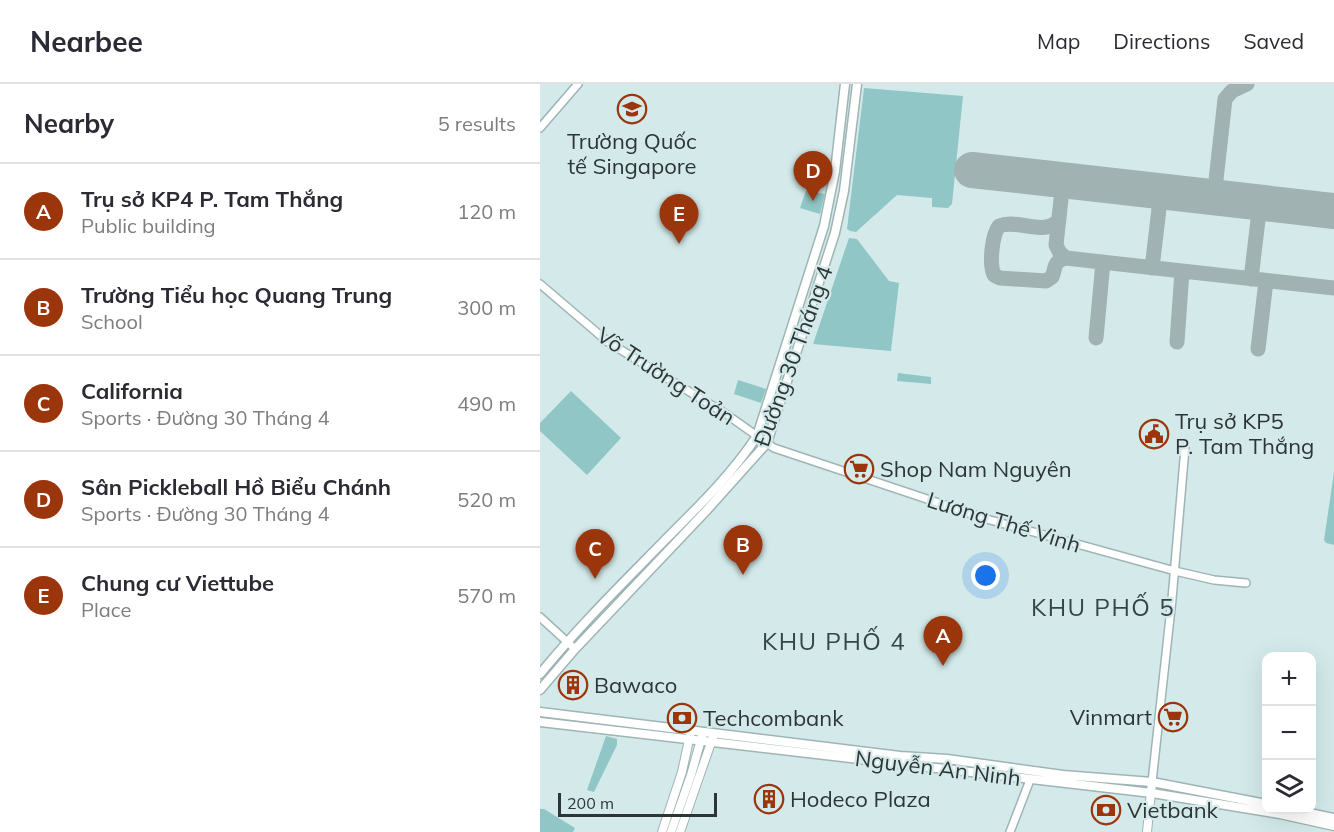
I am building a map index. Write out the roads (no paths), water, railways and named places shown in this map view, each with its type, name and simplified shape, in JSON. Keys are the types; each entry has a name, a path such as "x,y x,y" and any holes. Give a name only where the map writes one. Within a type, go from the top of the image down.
{"main road":[{"name":"Đường 30 Tháng 4","path":"540,674 566,642 700,506 757,436 823,230 835,171 845,84"},
{"name":"Đường 30 Tháng 4","path":"540,690 767,443 835,232 844,191 857,84"},
{"path":"823,230 835,232"},
{"path":"607,599 615,607"},
{"name":"Nguyễn An Ninh","path":"540,712 702,736 947,759 1063,775 1152,782 1262,803"},
{"name":"Nguyễn An Ninh","path":"540,722 690,734"},
{"path":"662,832 682,772 690,734"},
{"path":"680,832 695,776 702,736"},
{"path":"671,832 713,737"},
{"name":"Nguyễn An Ninh","path":"713,737 1030,780 1152,793 1280,814 1334,826"},
{"path":"682,772 695,776"},
{"path":"1147,832 1152,782"},
{"path":"1314,814 1334,818"}],"street":[{"path":"540,129 578,84"},
{"name":"Võ Trường Toản","path":"540,284 608,342 726,414 767,443"},
{"name":"Lương Thế Vinh","path":"767,443 774,448 990,520 1175,571 1214,580 1246,583"},
{"path":"1152,782 1175,571 1185,448"},
{"path":"540,617 575,650"},
{"path":"1010,832 1030,780"}],"place":[{"name":"Trường Quốc tế Singapore","path":"632,109"},
{"name":"Sân Pickleball Hồ Biểu Chánh","path":"813,201"},
{"name":"Chung cư Viettube","path":"679,244"},
{"name":"Trụ sở KP5 P. Tam Thắng","path":"1154,434"},
{"name":"Shop Nam Nguyên","path":"859,469"},
{"name":"Trường Tiểu học Quang Trung","path":"743,575"},
{"name":"California","path":"595,579"},
{"name":"Trụ sở KP4 P. Tam Thắng","path":"943,666"},
{"name":"Bawaco","path":"573,685"},
{"name":"Vinmart","path":"1173,717"},
{"name":"Techcombank","path":"682,718"},
{"name":"Hodeco Plaza","path":"769,799"},
{"name":"Vietbank","path":"1106,810"}],"district":[{"name":"KHU PHỐ 5","path":"1103,607"},
{"name":"KHU PHỐ 4","path":"834,641"}]}
